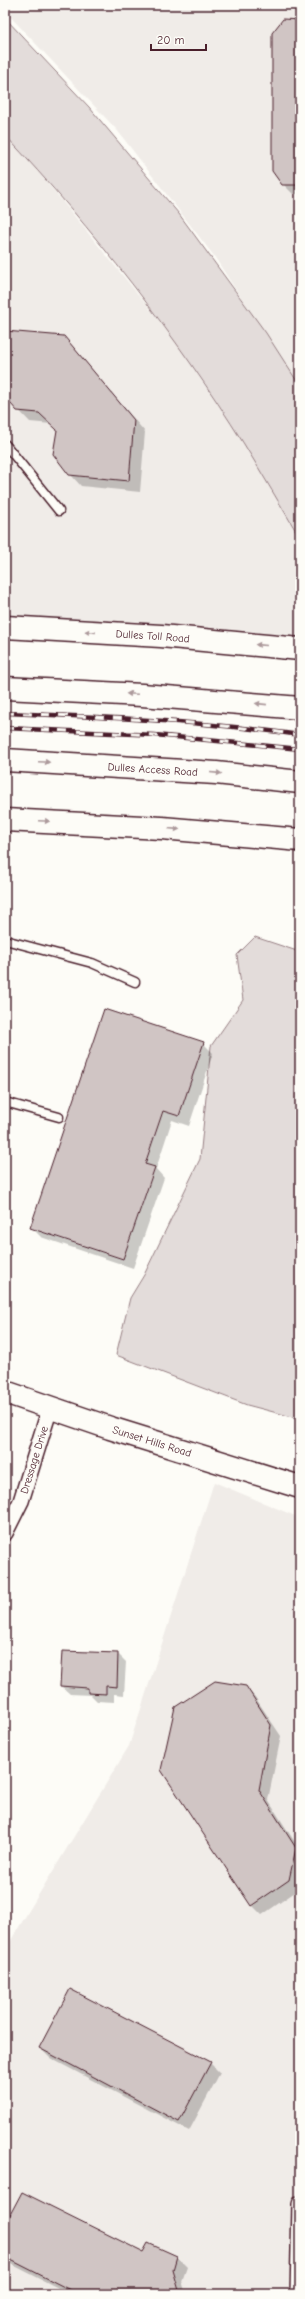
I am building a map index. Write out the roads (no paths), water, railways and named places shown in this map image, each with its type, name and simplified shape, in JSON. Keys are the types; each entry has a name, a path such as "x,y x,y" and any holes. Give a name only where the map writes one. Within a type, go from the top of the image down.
{"main road":[{"name":"Dulles Toll Road","path":"5,627 162,636 300,649"},
{"path":"5,688 142,695 300,708"},
{"name":"Dulles Access Road","path":"5,760 216,773 300,782"},
{"path":"5,820 162,828 300,840"},
{"name":"Sunset Hills Road","path":"5,1392 50,1408 300,1487"}],"street":[{"name":"Dressage Drive","path":"5,1533 20,1501 50,1408"},
{"path":"298,2294 300,2204"}],"lane":[{"path":"5,444 59,511"},
{"path":"5,940 92,962 135,982"},
{"path":"5,1102 58,1117"}],"railway":[{"path":"5,713 189,723 300,735"},
{"path":"5,728 155,735 300,749"}]}
